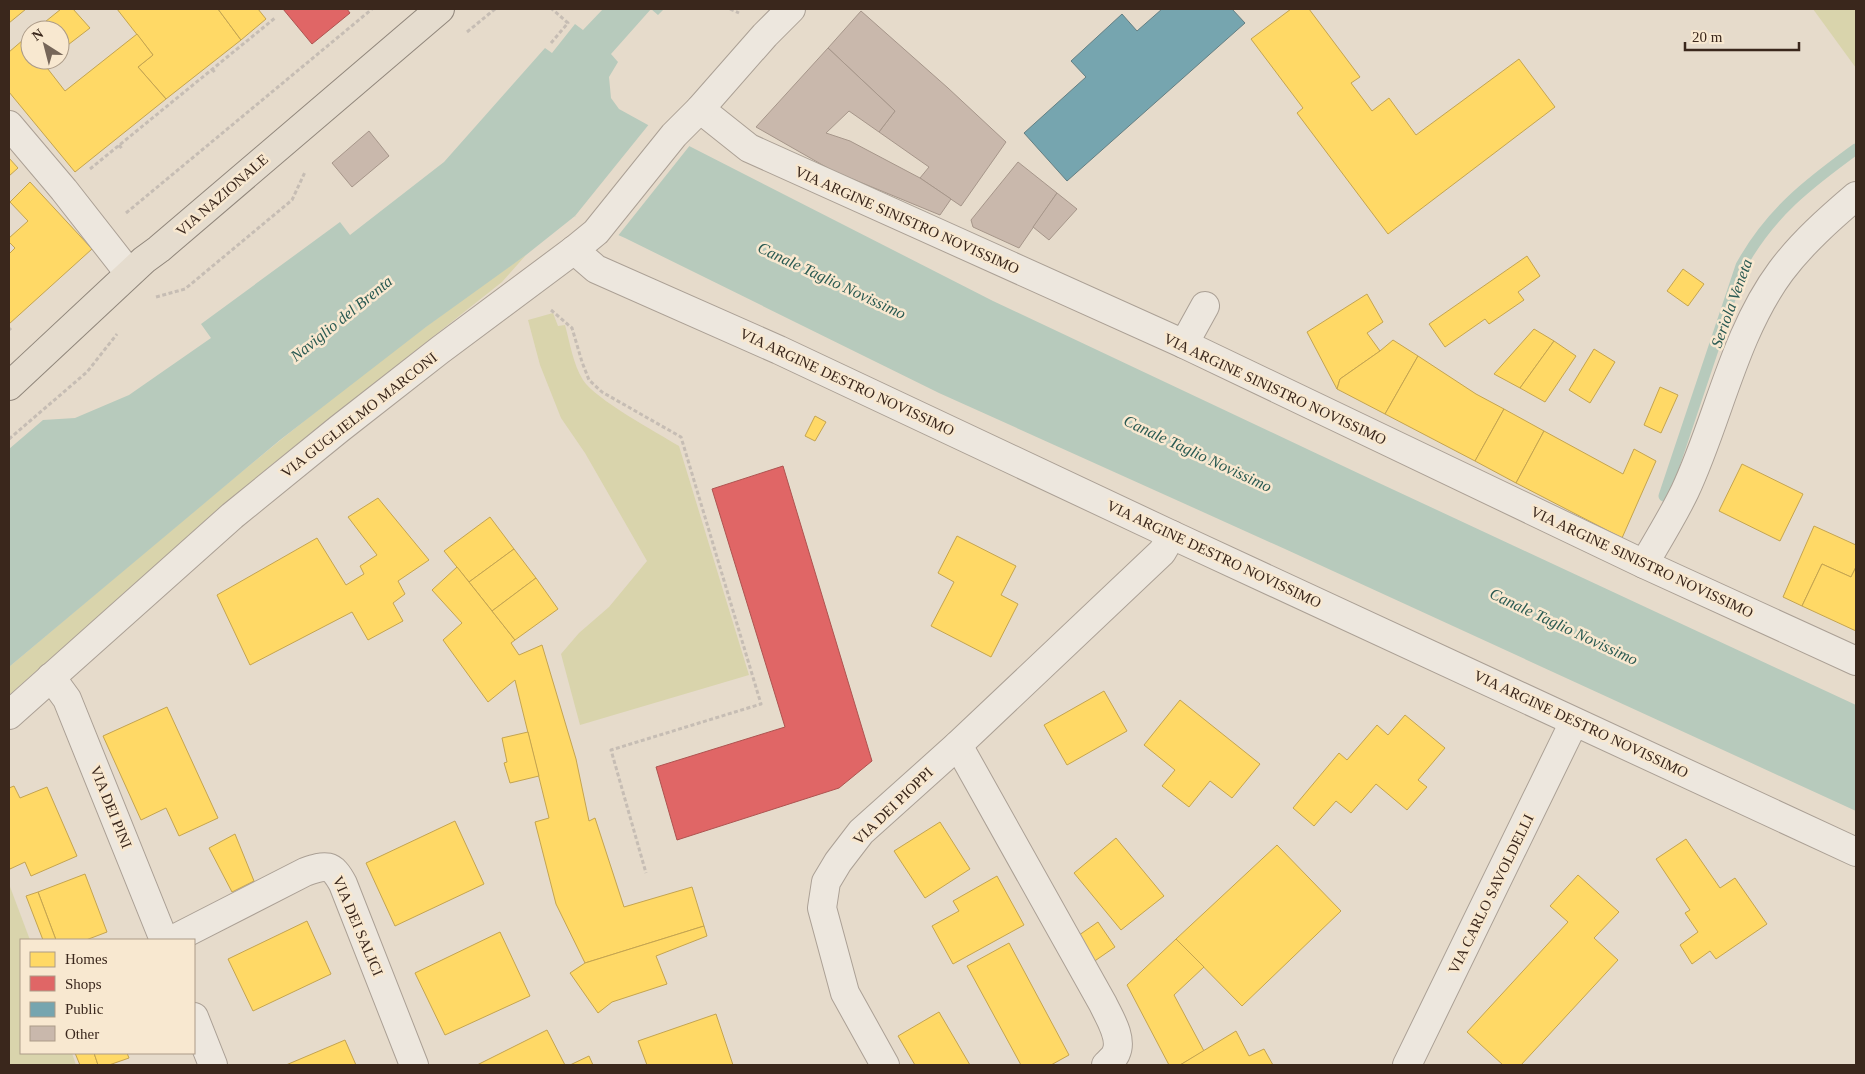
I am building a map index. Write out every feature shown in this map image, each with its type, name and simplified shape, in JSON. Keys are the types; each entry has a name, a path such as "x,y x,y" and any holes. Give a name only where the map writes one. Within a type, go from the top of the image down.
{"main road":[{"name":"VIA NAZIONALE","path":"9,386 129,273 440,9"}],"street":[{"name":"VIA GUGLIELMO MARCONI","path":"9,715 232,516 339,429 596,232 674,135 791,9"},
{"name":"VIA ARGINE SINISTRO NOVISSIMO","path":"700,109 749,148 1184,344 1644,564 1856,661"},
{"path":"9,125 64,190 129,273"},
{"path":"1644,564 1685,491 1746,333 1765,296 1781,271 1806,242 1856,196"},
{"name":"VIA ARGINE DESTRO NOVISSIMO","path":"574,250 596,268 779,350 1172,535 1856,852"},
{"path":"1184,344 1204,306"},
{"name":"VIA DEI PIOPPI","path":"885,1065 845,993 822,908 826,882 838,862 861,832 958,745 1162,552 1172,535"},
{"name":"VIA DEI PINI","path":"51,677 67,699 164,939"},
{"name":"VIA CARLO SAVOLDELLI","path":"1407,1065 1574,722"},
{"path":"958,745 1103,1004 1118,1041 1116,1053 1106,1065"},
{"name":"VIA DEI SALICI","path":"174,939 305,872 320,867 336,871 343,884 414,1065"},
{"path":"195,1019 213,1065"}],"path":[{"path":"146,197 372,9"},
{"path":"466,33 495,9"},
{"path":"551,43 568,23 552,9"},
{"path":"730,9 740,14"},
{"path":"64,190 275,18"},
{"path":"212,69 216,74"},
{"path":"119,145 123,150"},
{"path":"149,301 156,297 185,289 292,200 304,173 312,166"},
{"path":"547,306 572,328 589,380 602,392 681,438 761,704 611,750 646,872"},
{"path":"9,439 86,372 118,334"}],"shaded area":[{"path":"1813,9 1856,9 1856,68"},
{"path":"526,255 502,282 270,466 9,695 9,667 198,508 327,403 392,352"},
{"path":"553,313 558,326 565,325 577,367 583,380 590,388 627,415 679,446 749,675 580,725 561,654 579,633 609,607 647,561 585,453 561,418 540,365 528,320"},
{"path":"9,884 30,939 20,939 20,1054 72,1054 76,1065 9,1065"}],"water":[{"path":"603,9 651,9 611,54 618,62 609,77 611,98 619,109 993,301 1856,705 1856,811 1285,549 939,393 625,238 575,216 526,255 426,327 280,440 9,667 9,449 43,420 75,418 129,395 211,338 201,324 340,222 350,235 444,162 545,48 552,53 575,24 583,30"},
{"path":"651,9 664,9 658,15"}],"pier":[{"path":"650,123 691,144 617,237 583,222 575,216"}],"building: Homes":[{"path":"9,9 26,9 9,23"},
{"path":"61,9 73,9 90,28 70,43 70,20 47,20"},
{"path":"117,9 218,9 241,40 166,99 138,67 153,55"},
{"path":"218,9 258,9 266,19 241,40"},
{"path":"1291,9 1309,9 1360,77 1351,83 1372,111 1389,98 1416,135 1519,59 1555,107 1388,234 1297,113 1303,108 1251,39"},
{"path":"137,34 153,55 138,67 166,99 75,172 9,92 9,52 20,43 20,70 49,70 65,91"},
{"path":"9,158 18,168 9,176"},
{"path":"30,182 92,249 9,324 9,254 15,248 9,242 9,238 28,221 10,202"},
{"path":"1527,256 1540,276 1518,292 1524,300 1489,324 1485,319 1445,347 1429,324"},
{"path":"1683,269 1704,284 1688,306 1667,291"},
{"path":"1367,294 1383,322 1367,333 1380,351 1340,379 1337,389 1307,332"},
{"path":"1534,329 1554,341 1520,388 1494,374"},
{"path":"1393,340 1418,356 1385,414 1337,389 1340,379"},
{"path":"1554,341 1576,356 1545,402 1520,388"},
{"path":"1594,349 1615,362 1590,403 1569,390"},
{"path":"1418,356 1476,394 1504,409 1475,461 1385,414"},
{"path":"1660,387 1678,395 1661,433 1644,425"},
{"path":"1504,409 1544,431 1516,483 1475,461"},
{"path":"815,416 826,422 815,441 805,436"},
{"path":"1544,431 1623,474 1634,449 1656,461 1622,538 1516,483"},
{"path":"1742,464 1803,494 1780,541 1719,511"},
{"path":"378,498 429,560 398,581 405,594 393,603 403,621 368,640 352,612 250,665 217,595 317,538 346,585 364,574 360,566 377,555 348,517"},
{"path":"490,517 514,549 469,582 444,551"},
{"path":"1814,526 1856,545 1856,567 1851,577 1822,564 1802,606 1783,597"},
{"path":"957,536 1016,566 1001,595 1018,604 991,657 931,626 954,582 938,573"},
{"path":"514,549 536,578 492,611 469,582"},
{"path":"1822,564 1851,577 1856,567 1856,631 1802,606"},
{"path":"457,567 515,640 511,643 519,655 542,645 576,759 589,821 595,818 624,907 692,887 704,926 585,963 556,904 535,822 549,818 515,680 488,702 443,640 462,623 432,590"},
{"path":"536,578 558,609 515,640 492,611"},
{"path":"1104,691 1127,731 1067,765 1044,725"},
{"path":"1180,700 1260,764 1232,798 1210,781 1189,807 1162,786 1175,770 1144,745"},
{"path":"167,707 218,818 179,836 166,808 141,820 103,736"},
{"path":"1405,715 1445,748 1418,780 1427,787 1407,810 1376,784 1351,813 1336,801 1314,826 1293,808 1339,753 1347,760 1377,725 1388,735"},
{"path":"528,732 539,776 510,783 504,763 507,762 502,738"},
{"path":"14,786 20,798 47,787 77,856 31,876 25,862 10,869 9,788"},
{"path":"455,821 484,884 395,926 366,863"},
{"path":"940,822 970,869 925,898 894,851"},
{"path":"235,834 254,881 232,892 209,848"},
{"path":"1116,838 1164,896 1121,930 1074,873"},
{"path":"1686,839 1720,888 1735,878 1767,924 1716,959 1710,951 1692,964 1680,945 1698,932 1685,913 1690,910 1656,859"},
{"path":"1277,845 1341,911 1242,1006 1176,939"},
{"path":"85,874 107,932 89,939 56,939 38,892"},
{"path":"1578,875 1619,912 1594,938 1618,960 1521,1065 1503,1065 1467,1032 1568,922 1550,906"},
{"path":"997,876 1024,925 953,964 932,926 959,911 953,901"},
{"path":"38,892 56,939 43,939 26,896"},
{"path":"307,921 331,974 253,1011 228,959"},
{"path":"1098,922 1115,947 1086,967 1069,942"},
{"path":"704,926 707,936 656,956 667,984 612,1002 598,1013 570,973 585,963"},
{"path":"500,932 530,996 445,1035 415,973"},
{"path":"1176,939 1204,967 1174,995 1204,1051 1180,1065 1169,1065 1127,985"},
{"path":"1009,943 1069,1055 1051,1065 1021,1065 967,966"},
{"path":"939,1012 970,1065 915,1065 898,1036"},
{"path":"716,1014 733,1065 647,1065 638,1041"},
{"path":"547,1030 565,1065 477,1065"},
{"path":"1236,1031 1249,1056 1264,1049 1273,1065 1180,1065"},
{"path":"345,1040 356,1065 286,1065"},
{"path":"75,1054 94,1054 98,1065 80,1065"},
{"path":"94,1054 127,1054 129,1058 109,1065 98,1065"},
{"path":"589,1056 593,1065 570,1065"}],"building: Shops":[{"path":"283,9 347,9 350,13 312,44"},
{"path":"783,466 872,761 839,788 677,840 656,767 785,727 712,489"}],"building: Public":[{"path":"1162,9 1232,9 1245,23 1067,181 1024,133 1086,77 1071,61 1122,14 1137,31"}],"building: Other":[{"path":"861,11 1006,142 961,206 920,178 929,167 879,132 895,111 828,48"},
{"path":"828,48 895,111 879,132 849,111 826,133 850,141 920,178 951,199 940,215 833,171 756,127"},
{"path":"369,131 389,156 352,187 332,163"},
{"path":"1018,162 1057,193 1019,248 973,227 971,220"},
{"path":"1057,193 1077,209 1049,240 1033,227"}],"waterway":[{"name":"Seriola Veneta","path":"1664,496 1741,266 1752,247 1777,215 1806,187 1856,149"}],"water label":[{"name":"Canale Taglio Novissimo","path":"832,280"},
{"name":"Naviglio del Brenta","path":"341,318"},
{"name":"Canale Taglio Novissimo","path":"1198,453"},
{"name":"Canale Taglio Novissimo","path":"1564,626"}]}
